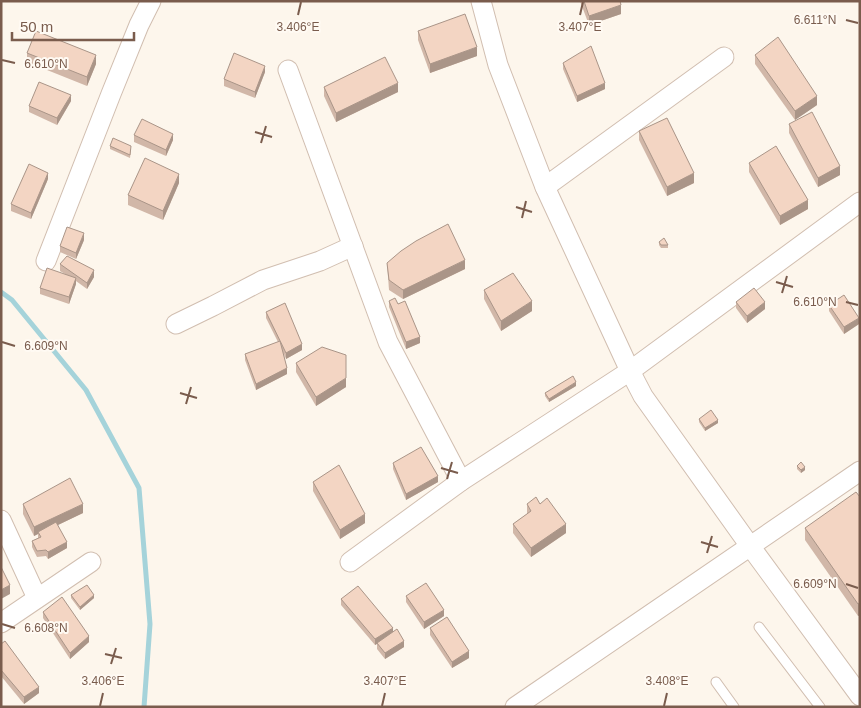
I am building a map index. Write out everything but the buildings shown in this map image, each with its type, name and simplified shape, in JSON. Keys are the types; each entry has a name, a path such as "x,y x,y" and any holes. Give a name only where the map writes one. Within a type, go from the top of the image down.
{"street":[{"path":"46,261 111,94 139,25 151,1"},
{"path":"480,1 498,65 545,187 643,396 860,696"},
{"path":"545,187 724,57"},
{"path":"288,70 388,342 461,480"},
{"path":"350,562 461,480 630,371 860,202"},
{"path":"176,324 263,280 320,261 353,246"},
{"path":"515,707 860,471"},
{"path":"1,520 37,598"},
{"path":"1,623 91,562"}],"lane":[{"path":"759,627 820,707"},
{"path":"716,682 734,707"}],"waterway":[{"path":"1,292 12,300 86,390 139,488 150,624 144,707"}]}
